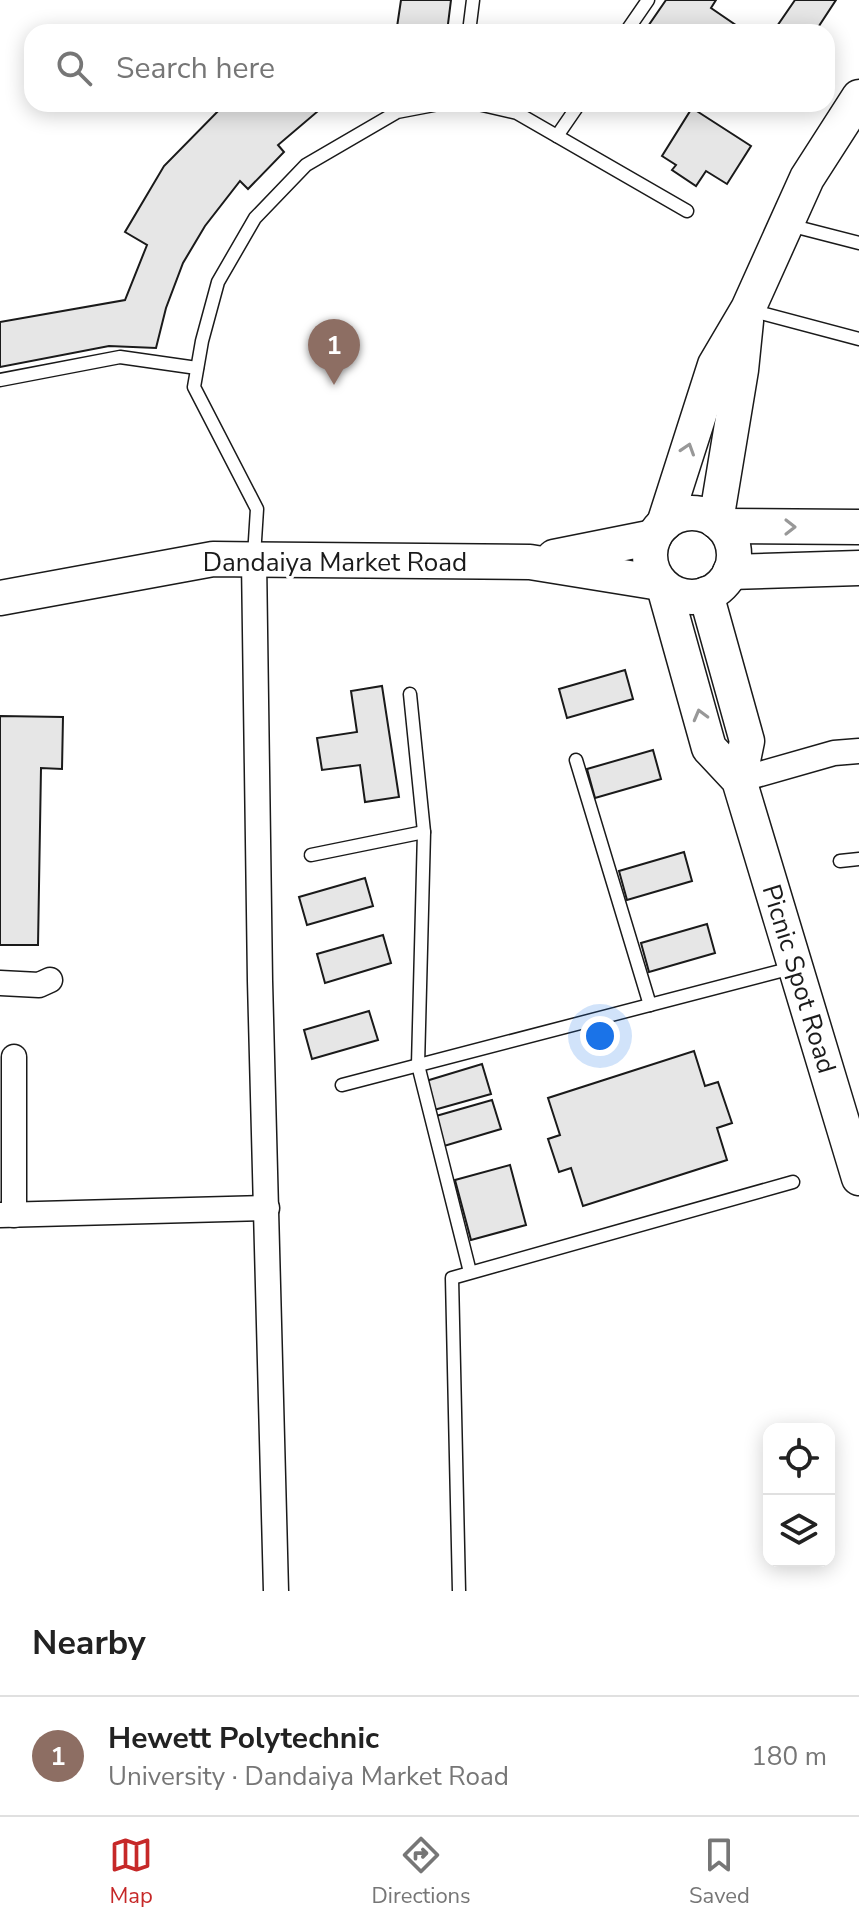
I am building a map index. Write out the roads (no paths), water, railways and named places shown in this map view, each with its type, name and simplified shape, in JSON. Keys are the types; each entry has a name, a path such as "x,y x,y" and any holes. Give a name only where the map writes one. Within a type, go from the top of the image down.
{"street":[{"path":"859,97 807,178 748,309 715,365 650,549 653,573 662,585 684,596 695,597 718,583 859,568"},
{"path":"718,583 733,553 732,543 719,524 748,309"},
{"path":"530,562 659,530 684,514 695,513 719,524 859,527"},
{"name":"Dandaiya Market Road","path":"0,598 213,559 530,562"},
{"path":"254,560 260,981 276,1591"},
{"path":"530,562 662,585"},
{"name":"Picnic Spot Road","path":"718,583 747,741 739,780"},
{"name":"Picnic Spot Road","path":"662,585 709,748 739,780 859,1178"},
{"path":"739,780 834,753 859,751"},
{"path":"0,983 39,985 50,980"},
{"path":"14,1057 7,1215 267,1208"}],"lane":[{"path":"470,24 473,0"},
{"path":"632,24 648,0"},
{"path":"254,560 257,509 194,387 202,341 218,282 255,218 306,165 397,112"},
{"path":"513,112 687,211"},
{"path":"557,136 574,112"},
{"path":"786,224 859,243"},
{"path":"748,309 859,339"},
{"path":"0,380 120,357 197,368"},
{"path":"410,694 424,832 418,1065 470,1272"},
{"path":"576,760 650,1005"},
{"path":"311,855 424,832"},
{"path":"840,861 859,859"},
{"path":"342,1085 796,967"},
{"path":"459,1591 452,1278 793,1182"}],"place":[{"name":"Hewett Polytechnic","path":"334,385"}]}
